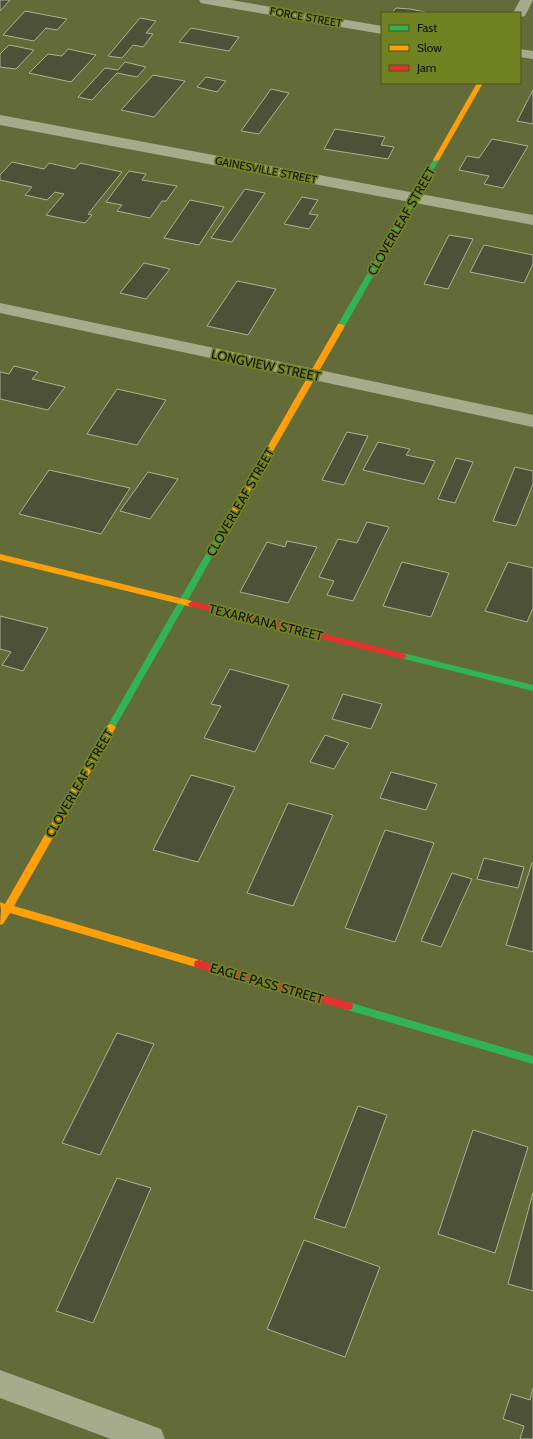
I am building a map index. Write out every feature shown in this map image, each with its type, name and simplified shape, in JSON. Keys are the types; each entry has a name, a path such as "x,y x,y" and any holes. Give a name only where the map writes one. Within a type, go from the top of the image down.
{"street":[{"name":"FORCE STREET","path":"206,0 381,30"},
{"path":"521,12 527,0"},
{"path":"521,53 533,55"},
{"name":"CLOVERLEAF STREET","path":"0,921 4,907 183,602 479,84"},
{"name":"GAINESVILLE STREET","path":"0,120 533,220"},
{"name":"LONGVIEW STREET","path":"0,308 533,421"},
{"name":"TEXARKANA STREET","path":"0,557 533,688"},
{"name":"EAGLE PASS STREET","path":"4,907 533,1060"},
{"path":"0,1384 150,1439"}],"building":[{"path":"0,0 10,0 0,11"},
{"path":"396,8 425,12 393,12"},
{"path":"25,11 67,19 57,30 46,28 34,41 3,35"},
{"path":"140,18 156,21 146,33 153,34 143,47 133,45 122,58 108,56"},
{"path":"191,28 239,37 229,51 179,42"},
{"path":"9,45 34,50 16,69 0,67 0,54"},
{"path":"68,49 96,55 71,82 29,73 48,54 62,56"},
{"path":"125,62 146,67 137,77 117,73 92,100 78,97 105,68 118,70"},
{"path":"153,75 185,81 154,117 121,110"},
{"path":"206,77 226,81 217,92 197,87"},
{"path":"271,89 289,93 259,134 241,131"},
{"path":"533,90 533,124 517,121"},
{"path":"335,129 385,137 381,145 394,147 388,159 324,149"},
{"path":"492,139 528,146 503,188 484,184 489,176 459,170 467,156 479,158"},
{"path":"12,162 44,169 49,163 75,169 80,163 122,172 88,214 92,215 85,223 46,215 64,194 55,192 47,200 25,195 32,187 0,180 0,175"},
{"path":"129,171 146,174 142,180 177,186 166,201 162,201 150,218 117,211 122,205 106,202"},
{"path":"245,189 265,193 232,242 211,238"},
{"path":"302,197 318,200 309,214 318,215 309,229 284,224"},
{"path":"190,200 224,207 199,245 164,238"},
{"path":"449,235 473,239 448,289 424,284"},
{"path":"484,245 533,255 533,264 524,283 470,272"},
{"path":"144,263 170,269 146,299 120,293"},
{"path":"237,281 276,289 248,335 207,326"},
{"path":"14,366 38,372 32,379 65,387 48,410 0,399 0,372 9,374"},
{"path":"117,389 166,400 137,445 87,434"},
{"path":"347,432 368,436 344,485 322,480"},
{"path":"378,442 410,449 406,455 435,461 424,484 363,470"},
{"path":"456,458 473,462 455,503 438,499"},
{"path":"515,467 533,471 533,484 516,526 493,521"},
{"path":"49,470 130,488 101,534 19,514"},
{"path":"148,472 178,479 150,519 120,511"},
{"path":"367,522 389,527 353,601 327,595 334,581 319,577 338,539 357,543"},
{"path":"287,541 317,547 288,603 240,592 267,542 285,547"},
{"path":"402,562 449,573 431,617 383,606"},
{"path":"508,562 533,568 533,608 527,622 485,611"},
{"path":"0,616 48,628 23,671 2,665 11,652 0,649"},
{"path":"230,669 289,685 255,752 204,738 221,706 211,704"},
{"path":"343,694 382,704 371,729 332,719"},
{"path":"325,735 349,743 334,769 310,762"},
{"path":"391,772 437,784 426,810 380,798"},
{"path":"191,775 235,787 198,862 153,850"},
{"path":"288,803 333,815 293,906 247,893"},
{"path":"385,830 434,843 395,942 345,928"},
{"path":"484,858 524,867 518,888 477,879"},
{"path":"533,863 533,952 506,945"},
{"path":"452,873 472,879 441,947 421,941"},
{"path":"117,1033 154,1044 100,1155 62,1143"},
{"path":"358,1106 387,1115 345,1228 314,1218"},
{"path":"473,1130 528,1147 495,1253 438,1234"},
{"path":"117,1178 151,1188 93,1323 56,1311"},
{"path":"533,1193 533,1291 508,1284"},
{"path":"304,1240 380,1267 345,1357 267,1329"},
{"path":"533,1388 533,1439 520,1439 524,1426 503,1419 511,1394 530,1400"}],"traffic: fast":[{"path":"341,326 436,160"},
{"path":"111,727 234,512"},
{"path":"403,656 533,688"},
{"path":"348,1006 533,1060"}],"traffic: slow":[{"path":"436,160 479,84"},
{"path":"234,512 341,326"},
{"path":"0,557 192,604"},
{"path":"0,921 111,727"},
{"path":"0,906 199,964"}],"traffic: jam":[{"path":"192,604 403,656"},
{"path":"199,964 348,1006"}]}
